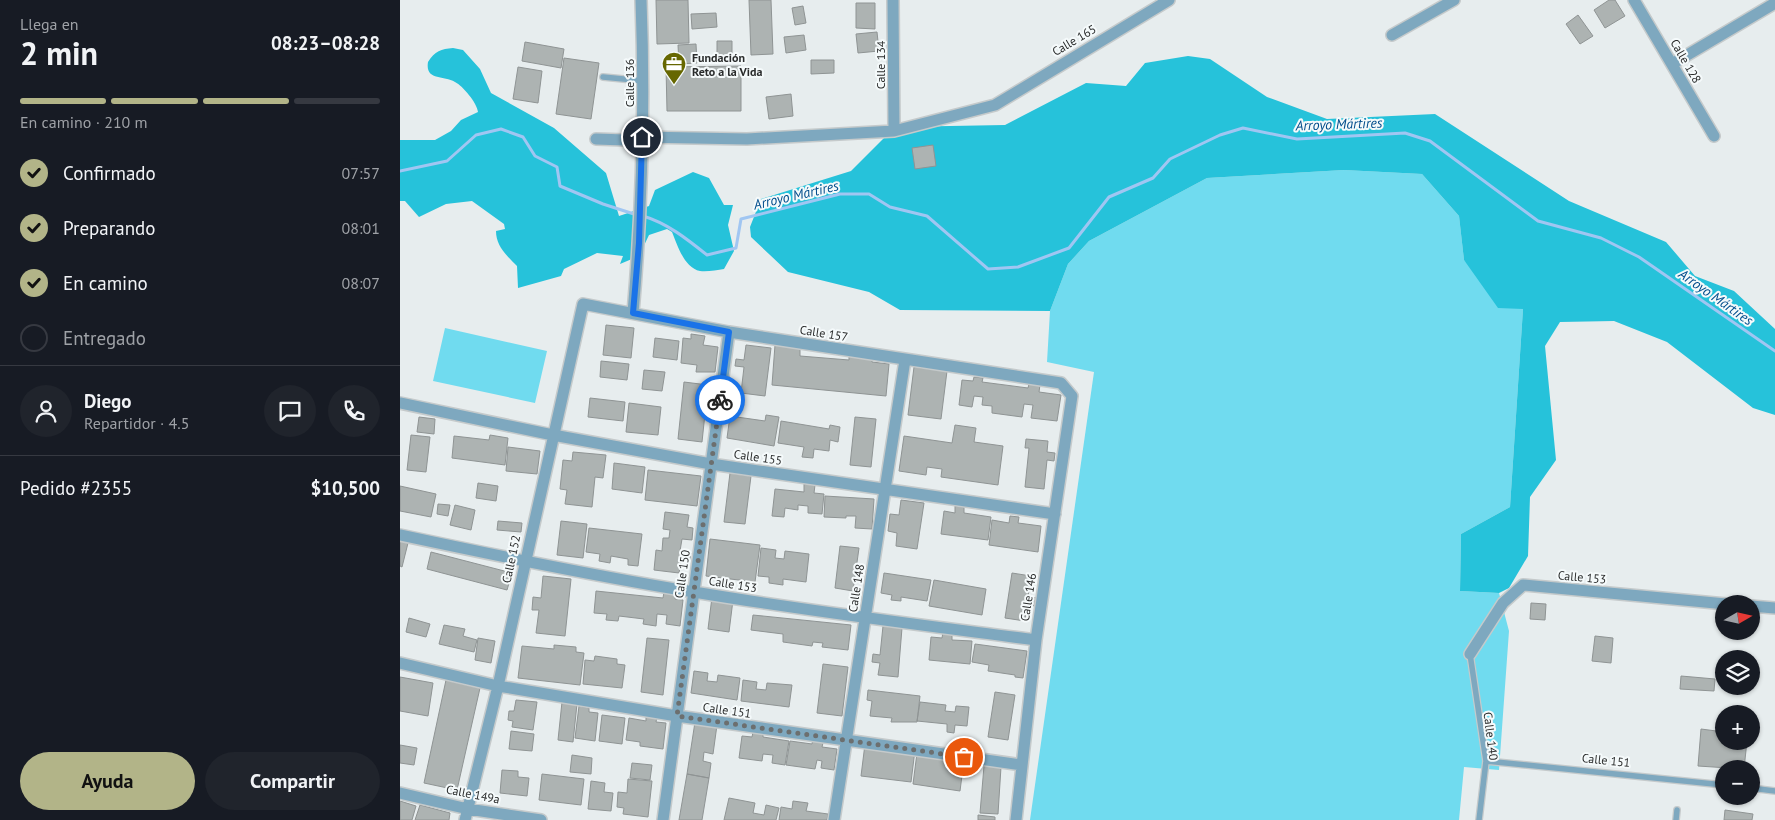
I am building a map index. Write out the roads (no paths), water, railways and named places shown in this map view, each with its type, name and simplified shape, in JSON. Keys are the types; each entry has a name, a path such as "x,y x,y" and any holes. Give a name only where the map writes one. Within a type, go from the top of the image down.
{"street":[{"name":"Calle 136","path":"633,313 639,243 644,81 641,0"},
{"name":"Calle 134","path":"893,0 894,131"},
{"name":"Calle 165","path":"596,139 642,137 747,139 894,131 994,105 1169,0"},
{"path":"1392,35 1454,0"},
{"name":"Calle 128","path":"1634,0 1714,136"},
{"path":"1672,64 1775,3"},
{"name":"Calle 157","path":"583,304 729,332 1060,383"},
{"name":"Calle 152","path":"467,814 498,686 583,304"},
{"name":"Calle 150","path":"663,820 729,332"},
{"name":"Calle 148","path":"834,820 905,360"},
{"name":"Calle 146","path":"1016,820 1036,640 1072,396 1060,383"},
{"name":"Calle 155","path":"400,403 553,435 711,464 1055,514"},
{"name":"Calle 153","path":"400,535 525,562 694,592 865,618 1036,640"},
{"name":"Calle 153","path":"1470,654 1503,603 1522,585 1715,603"},
{"path":"1760,607 1775,608"},
{"name":"Calle 151","path":"400,663 498,686 677,716 1022,765"},
{"name":"Calle 149a","path":"400,793 467,814 541,820"}],"lane":[{"path":"603,77 644,81"},
{"name":"Calle 140","path":"1470,654 1486,761 1480,820"},
{"name":"Calle 151","path":"1486,761 1715,784"},
{"path":"1760,789 1775,790"},
{"path":"1676,820 1677,810"}],"waterway":[{"name":"Arroyo Mártires","path":"643,216 669,227 707,255 736,248 741,219 840,194 869,194 890,207 927,216 988,269 1018,267 1069,248 1109,197 1153,178 1170,159 1220,135 1243,128 1297,139 1405,133 1430,141 1538,221 1601,238 1639,257 1775,351"},
{"name":"Arroyo Mártires","path":"400,171 447,161 476,135 501,129 523,137 535,156 557,167 560,186 603,204 637,215"}],"place":[{"name":"Fundación Reto a la Vida","path":"674,85"}]}
